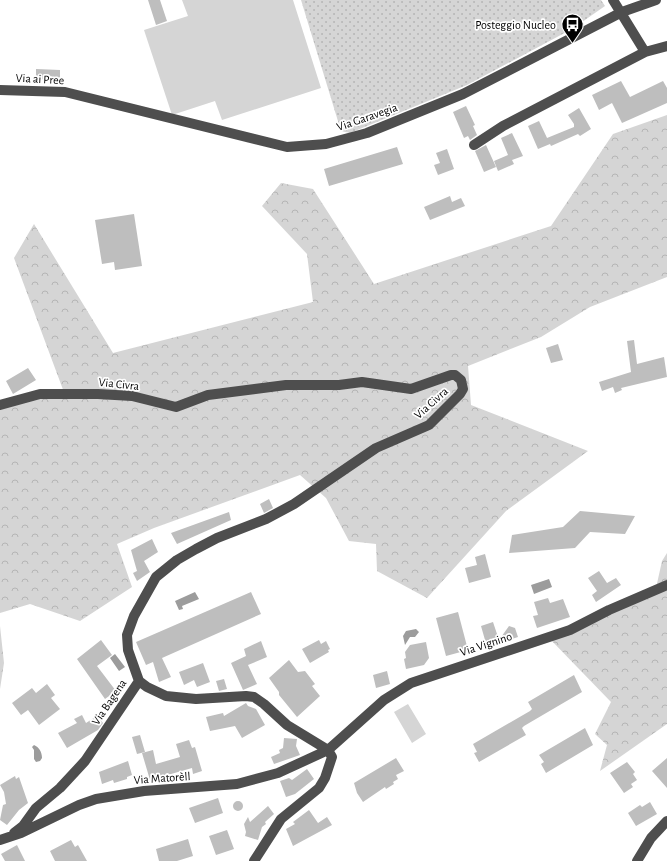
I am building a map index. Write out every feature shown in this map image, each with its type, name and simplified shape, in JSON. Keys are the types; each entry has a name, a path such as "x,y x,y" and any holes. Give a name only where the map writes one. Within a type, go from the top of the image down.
{"street":[{"path":"613,0 622,12 645,52"},
{"name":"Via Garavegia","path":"79,95 287,147 326,144 367,133 463,94 622,12 656,0"},
{"path":"474,145 503,126 645,52 667,46"},
{"name":"Via ai Pree","path":"0,90 65,92 79,95"},
{"name":"Via Civra","path":"0,405 40,394 98,394 132,396 176,407 214,394 286,385 339,385 362,382 411,389 450,375 456,375 461,380 463,389 460,394 429,425 376,448 294,504 266,519 217,538 177,560 164,569 148,590 134,616 127,635 128,650 139,681"},
{"name":"Via Vignino","path":"328,750 384,700 411,683 570,630 609,610 667,585"},
{"name":"Via Bagena","path":"4,839 23,826 34,810 60,788 84,761 139,681 152,690 166,696 196,699 246,696 254,697 287,725 328,750"},
{"path":"254,861 281,819 319,788 332,761 328,750"},
{"name":"Via Matorèll","path":"4,839 22,833 79,805 123,794 224,786 251,782 290,768 328,750"},
{"path":"34,810 35,816 41,824"},
{"path":"637,861 651,838 667,821"}],"green space":[{"path":"182,0 293,0 321,88 222,120 215,101 172,115 144,30 188,16"},
{"path":"301,0 601,0 605,6 572,29 467,85 350,133 341,131"},
{"path":"667,115 667,277 590,307 541,337 468,366 471,405 588,451 506,511 427,598 377,571 376,544 349,541 326,498 300,475 154,528 117,544 132,587 80,621 30,604 0,613 0,405 65,395 14,258 34,224 113,353 313,302 307,254 262,206 281,183 313,189 374,284 551,226 613,134"},
{"path":"667,553 667,724 600,771 607,745 595,734 611,702 549,638 656,588 662,561"},
{"path":"0,626 4,663 0,689"},
{"path":"408,704 426,734 412,743 394,712"}],"shaded area":[{"path":"549,579 552,587 534,594 531,585"},
{"path":"195,592 199,599 182,606 183,609 179,610 175,601"},
{"path":"416,629 419,632 415,637 410,637 405,645 403,636 406,631"},
{"path":"115,654 125,667 119,671 110,658"},
{"path":"34,745 39,748 42,756 40,761 36,762 32,747"}],"building":[{"path":"148,0 160,0 167,21 156,25"},
{"path":"36,69 60,70 60,80 36,79"},
{"path":"621,81 630,97 663,81 667,88 667,103 622,123 612,103 599,110 592,95"},
{"path":"466,106 475,125 473,126 477,135 470,140 468,136 464,138 453,112"},
{"path":"579,108 591,129 580,136 578,134 551,146 550,144 538,149 528,126 539,121 547,138 574,127 574,124 568,115"},
{"path":"512,133 523,156 512,160 514,164 498,171 494,161 508,155 501,138"},
{"path":"486,145 496,167 484,172 475,151"},
{"path":"397,147 403,164 329,186 324,169"},
{"path":"447,149 454,169 438,175 434,165 440,163 436,153"},
{"path":"450,196 452,202 461,198 465,206 430,220 424,207"},
{"path":"134,214 142,266 115,270 114,262 102,264 95,220"},
{"path":"634,340 637,364 664,357 667,377 621,388 622,390 615,393 613,387 602,391 599,382 631,372 627,341"},
{"path":"558,344 563,360 551,363 546,348"},
{"path":"28,368 36,380 13,394 6,381"},
{"path":"269,499 273,508 264,513 260,504"},
{"path":"580,511 635,516 625,534 590,532 575,548 509,553 512,535 563,527"},
{"path":"229,512 231,520 177,544 171,533"},
{"path":"152,539 158,552 144,561 150,572 137,581 133,573 137,571 131,550"},
{"path":"485,554 491,577 469,583 465,568 477,565 475,557"},
{"path":"599,571 607,583 616,578 621,585 596,602 592,595 597,591 588,578"},
{"path":"251,592 261,614 162,658 171,677 159,682 153,662 146,665 136,642"},
{"path":"548,598 550,603 563,599 570,617 537,628 533,616 538,615 534,602"},
{"path":"458,612 468,650 446,656 436,618"},
{"path":"493,622 499,640 509,626 515,628 518,637 487,647 481,626"},
{"path":"101,640 112,655 97,666 116,691 105,699 77,659"},
{"path":"319,640 321,644 326,641 330,649 328,650 329,652 310,663 302,649"},
{"path":"261,641 267,657 248,665 257,684 243,690 231,663 246,656 244,649"},
{"path":"426,642 429,658 424,665 406,669 404,659 406,658 405,652 410,645"},
{"path":"289,660 298,672 305,671 315,684 312,686 320,696 297,717 279,695 279,692 269,678"},
{"path":"203,663 210,682 197,687 194,680 184,685 179,672"},
{"path":"387,671 390,684 376,688 373,675"},
{"path":"574,675 582,692 524,726 522,728 526,735 479,762 474,753 477,752 473,744 530,711 532,709 528,702"},
{"path":"224,679 227,689 219,691 216,681"},
{"path":"47,684 55,695 51,698 60,709 39,725 28,710 21,715 12,703 32,688 36,693"},
{"path":"246,703 248,706 256,709 265,725 242,738 235,726 210,731 206,717 223,713 224,716"},
{"path":"82,715 86,723 97,716 103,723 98,730 67,748 58,733 77,723 74,719"},
{"path":"585,728 593,745 546,773 541,764 544,762 539,755"},
{"path":"140,735 145,752 137,754 132,737"},
{"path":"284,738 297,739 296,746 300,755 274,764 271,757 280,753 279,750 283,748"},
{"path":"189,740 192,748 195,747 202,771 193,774 192,768 150,780 142,753 153,750 156,764 180,757 176,744"},
{"path":"396,758 404,771 396,775 398,779 393,782 394,784 386,789 385,787 363,802 357,793 354,783"},
{"path":"667,758 667,788 652,771"},
{"path":"128,761 132,775 127,777 127,779 114,783 113,780 102,784 99,772"},
{"path":"627,762 635,772 633,774 637,780 631,784 633,787 624,793 610,773"},
{"path":"307,769 314,779 295,794 286,797 280,781 289,778 292,780"},
{"path":"15,776 16,779 19,777 28,803 19,810 7,825 0,820 3,805 6,804 4,792 0,785"},
{"path":"218,798 223,813 195,823 189,808"},
{"path":"236,801 240,801 242,802 242,810 236,811 233,808 233,804"},
{"path":"650,802 657,814 636,826 628,813 640,805 642,807"},
{"path":"268,806 274,814 265,822 266,824 262,827 258,840 245,836 246,832 244,824 248,817 250,822"},
{"path":"309,810 318,823 327,817 332,825 293,846 286,829 295,824 293,822"},
{"path":"227,830 234,849 216,855 209,836"},
{"path":"188,839 193,856 177,861 159,861 156,849"},
{"path":"71,840 75,847 78,845 87,861 55,861 50,851"},
{"path":"17,845 25,861 5,861 1,854"}],"place":[{"name":"Posteggio Nucleo","path":"572,44"}]}
